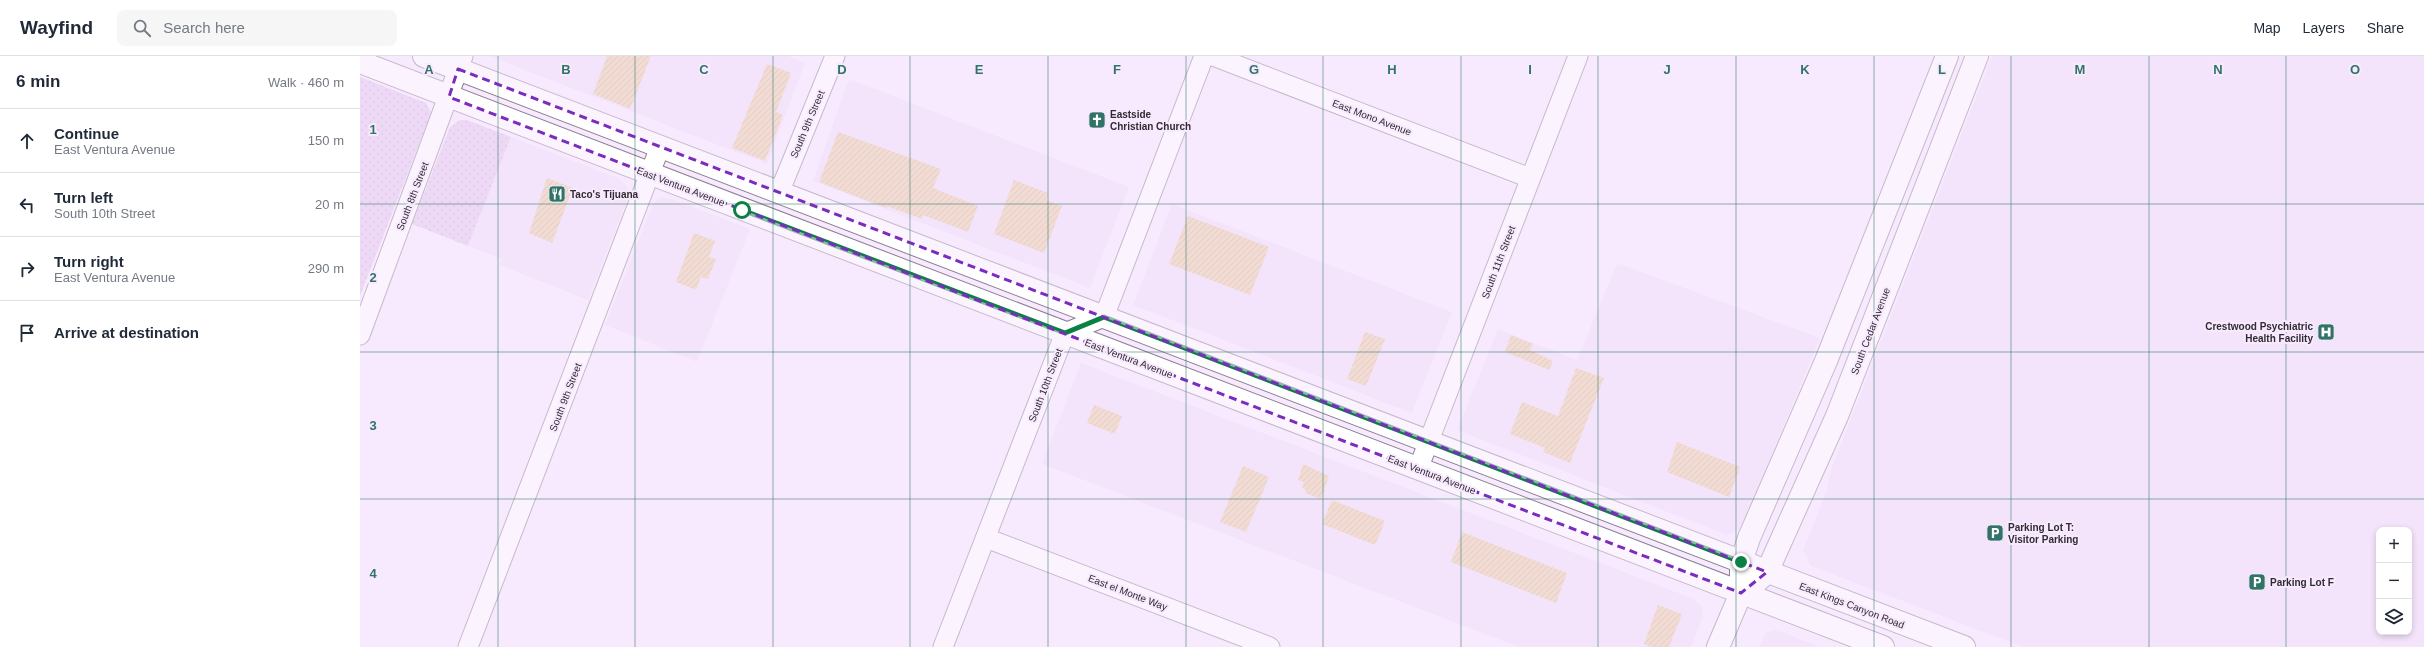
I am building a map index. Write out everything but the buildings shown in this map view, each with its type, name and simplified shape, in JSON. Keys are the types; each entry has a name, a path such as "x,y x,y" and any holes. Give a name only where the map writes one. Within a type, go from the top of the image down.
{"main road":[{"path":"424,56 461,63 660,147 1741,562"},
{"name":"South Cedar Avenue","path":"1718,647 1741,594 1741,562 1826,361 1947,56"},
{"name":"South Cedar Avenue","path":"1741,594 1767,572 1837,416 1977,56"},
{"name":"East Ventura Avenue","path":"360,62 1741,594"},
{"name":"East Kings Canyon Road","path":"1741,562 1964,647"},
{"path":"1741,594 1883,647"}],"street":[{"name":"South 9th Street","path":"779,193 835,56"},
{"path":"1065,333 1104,317 1204,56"},
{"name":"East Mono Avenue","path":"1213,56 1530,178"},
{"name":"South 11th Street","path":"1418,469 1578,56"},
{"name":"South 8th Street","path":"360,335 461,63"},
{"name":"South 9th Street","path":"468,647 660,147"},
{"name":"South 10th Street","path":"943,647 1065,333"},
{"name":"East el Monte Way","path":"986,538 1270,647"}],"highlighted area":[{"path":"458,69 1767,572 1741,593 1453,483 449,97"}],"shaded area":[{"path":"489,56 788,56 805,63 767,164"},
{"path":"1992,56 2424,56 2424,647 2023,647 1811,566 1803,550 1826,492 1831,470"},
{"path":"360,77 426,103 431,113 360,296"},
{"path":"849,79 1129,187 1090,288 813,181"},
{"path":"460,120 467,120 511,137 468,246 412,224 450,127"},
{"path":"511,137 620,179 628,188 629,195 588,300 499,265 502,259 468,246"},
{"path":"661,197 672,199 750,229 697,362 605,325 653,204"},
{"path":"1172,204 1452,312 1412,413 1133,305"},
{"path":"1617,263 1820,338 1741,529 1727,535 1457,430 1498,329 1577,360"},
{"path":"1081,363 1694,599 1702,606 1703,616 1691,647 1519,647 1042,464"},
{"path":"1774,630 1820,647 1759,647 1766,633"}],"place":[{"name":"Eastside Christian Church","path":"1097,120"},
{"name":"Taco's Tijuana","path":"557,194"},
{"name":"Crestwood Psychiatric Health Facility","path":"2326,332"},
{"name":"Parking Lot T: Visitor Parking","path":"1995,533"},
{"name":"Parking Lot F","path":"2257,582"}],"route":[{"path":"742,210 1065,333 1104,317 1741,562"}]}
